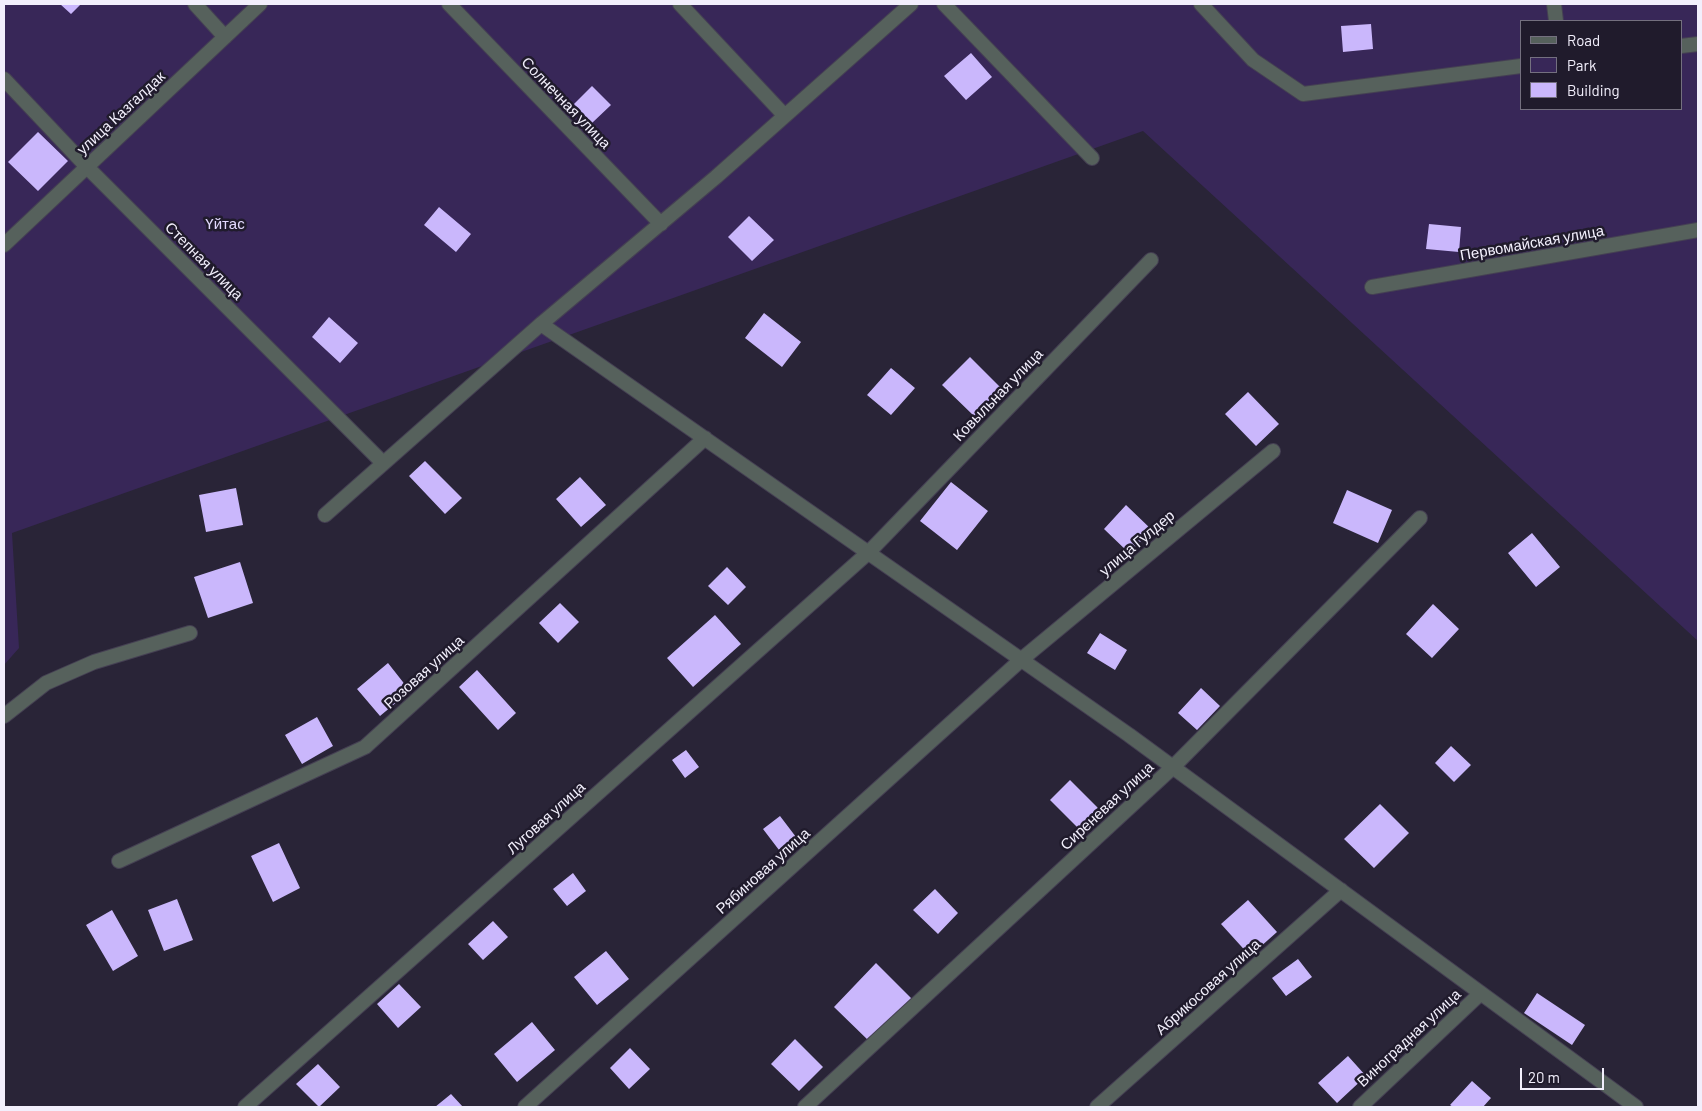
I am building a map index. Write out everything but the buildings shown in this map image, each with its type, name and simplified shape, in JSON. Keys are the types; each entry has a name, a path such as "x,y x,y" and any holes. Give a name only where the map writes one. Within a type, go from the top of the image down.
{"street":[{"path":"195,4 225,37"},
{"name":"улица Казгалдак","path":"4,245 260,4"},
{"name":"Солнечная улица","path":"449,4 660,224"},
{"path":"680,4 785,116"},
{"path":"325,515 541,324 785,116 911,4"},
{"path":"944,4 1092,158"},
{"path":"1201,4 1253,60 1303,94 1520,66"},
{"path":"1554,4 1556,20"},
{"path":"1682,46 1698,44"},
{"name":"Степная улица","path":"4,79 87,167 383,463"},
{"name":"Первомайская улица","path":"1372,287 1698,230"},
{"name":"Ковыльная улица","path":"869,552 1152,260"},
{"path":"541,324 869,552 1173,767 1481,993 1630,1106"},
{"name":"Розовая улица","path":"119,861 365,746 705,438"},
{"name":"улица Гулдер","path":"1022,660 1273,451"},
{"name":"Сиреневая улица","path":"805,1107 1173,767 1420,518"},
{"name":"Луговая улица","path":"244,1107 869,552"},
{"path":"4,716 46,683 94,662 190,633"},
{"name":"Рябиновая улица","path":"525,1107 1022,660"},
{"name":"Абрикосовая улица","path":"1097,1107 1341,890"},
{"name":"Виноградная улица","path":"1360,1107 1481,993"}],"green space":[{"name":"Үйтас","path":"4,4 1698,4 1698,641 1143,131 12,533 19,648 4,665"}]}
